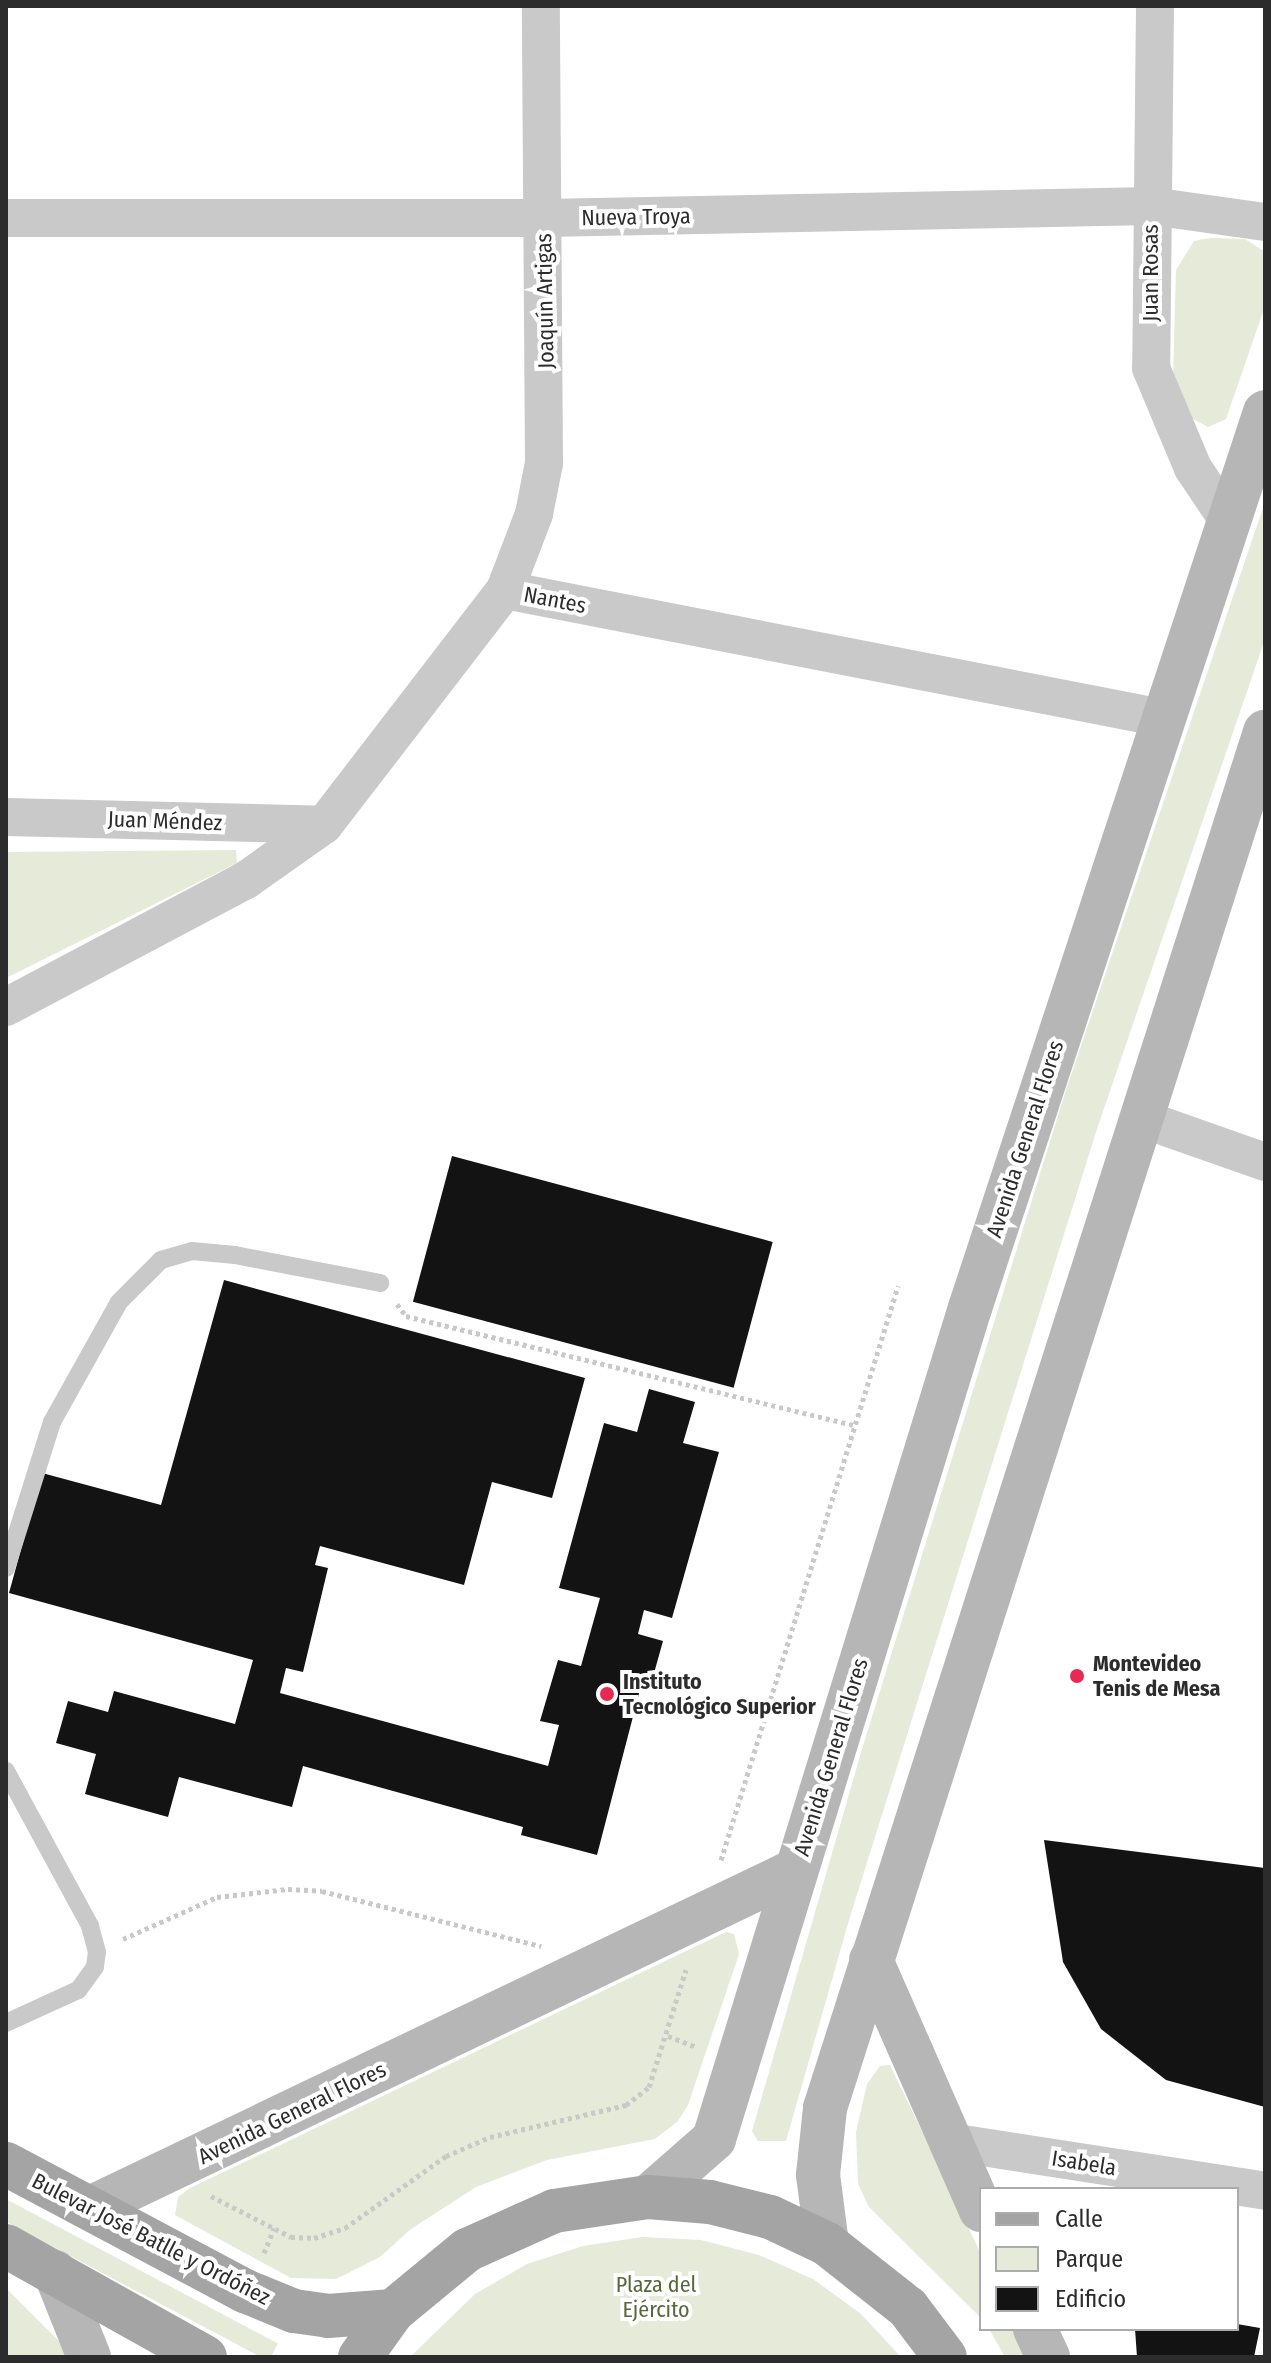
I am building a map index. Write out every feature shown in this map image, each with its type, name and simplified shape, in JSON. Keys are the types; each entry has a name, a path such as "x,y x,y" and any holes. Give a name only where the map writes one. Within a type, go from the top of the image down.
{"main road":[{"name":"Avenida General Flores","path":"648,2197 714,2139 974,1293 1265,412"},
{"path":"827,2244 818,2175 825,2108 1265,732"},
{"name":"Avenida General Flores","path":"90,2208 796,1870"},
{"path":"871,1960 979,2206"},
{"name":"Bulevar José Batlle y Ordóñez","path":"6,2164 245,2291 294,2311 328,2316 393,2311"},
{"path":"360,2357 393,2311 467,2250 509,2228 600,2201 648,2197 725,2206 770,2217 827,2244 908,2308 945,2357"},
{"path":"6,2246 205,2357"},
{"path":"55,2272 89,2357"},
{"path":"1036,2331 1048,2357"}],"street":[{"name":"Joaquín Artigas","path":"505,590 534,514 544,463 541,6"},
{"name":"Juan Rosas","path":"1155,6 1151,368 1193,468 1228,520"},
{"name":"Nueva Troya","path":"6,218 544,218 1151,206 1265,222"},
{"name":"Nantes","path":"6,1007 246,880 324,825 505,590 1162,718"},
{"name":"Juan Méndez","path":"6,817 324,825"},
{"path":"1140,1118 1265,1162"},
{"name":"Isabela","path":"950,2142 1265,2191"}],"lane":[{"path":"6,1568 52,1422 119,1302 161,1260 192,1251 235,1255 380,1283"},
{"path":"6,1771 90,1926 97,1952 95,1967 78,1990 6,2023"}],"path":[{"path":"380,1283 406,1316 853,1425"},
{"path":"714,1867 727,1843 898,1286"},
{"path":"97,1952 217,1897 288,1889 322,1891 545,1947"},
{"path":"197,2189 291,2237 329,2235 446,2156 490,2137 626,2105 649,2087 668,2036 702,1915"},
{"path":"668,2036 706,2051"},
{"path":"260,2262 274,2228"}],"green space":[{"path":"1245,239 1265,252 1265,306 1226,419 1208,427 1184,414 1173,379 1176,270 1194,241"},
{"path":"1265,502 1265,639 1097,1129 849,1920 786,2141 758,2141 752,2131 862,1749 1065,1093"},
{"path":"236,850 237,863 6,978 6,852"},
{"path":"726,1932 734,1934 739,1954 688,2105 678,2121 655,2139 547,2160 476,2187 411,2229 380,2257 336,2279 291,2278 175,2215 178,2197 190,2188"},
{"path":"890,2065 979,2250 979,2316 869,2207 858,2184 856,2132 867,2084 880,2066"},
{"path":"6,2199 278,2344 271,2357 261,2357 6,2222"},
{"name":"Plaza del Ejército","path":"642,2237 701,2240 759,2255 813,2279 861,2314 901,2357 410,2357 475,2294 527,2264 583,2246"},
{"path":"6,2288 66,2348 69,2357 6,2355"},
{"path":"990,2331 1016,2331 1028,2357 1005,2357"}],"building":[{"path":"452,1156 773,1242 734,1388 413,1302"},
{"path":"224,1280 585,1378 552,1498 492,1482 464,1585 320,1546 315,1565 328,1568 303,1672 286,1668 280,1693 548,1766 559,1725 540,1721 558,1660 581,1666 600,1598 559,1588 604,1423 637,1432 649,1389 695,1402 683,1443 719,1452 672,1618 644,1610 638,1634 663,1641 651,1684 642,1682 597,1855 521,1835 523,1827 303,1766 292,1807 179,1777 168,1817 85,1794 96,1754 56,1743 68,1701 108,1712 114,1691 235,1724 253,1660 9,1593 42,1473 161,1505"},
{"path":"1044,1840 1265,1868 1265,2107 1166,2080 1101,2029 1063,1962"},
{"path":"1239,2324 1260,2328 1254,2357 1137,2357 1135,2331 1239,2331"}],"place":[{"name":"Montevideo Tenis de Mesa","path":"1077,1676"},
{"name":"Instituto Tecnológico Superior","path":"607,1694"}]}
